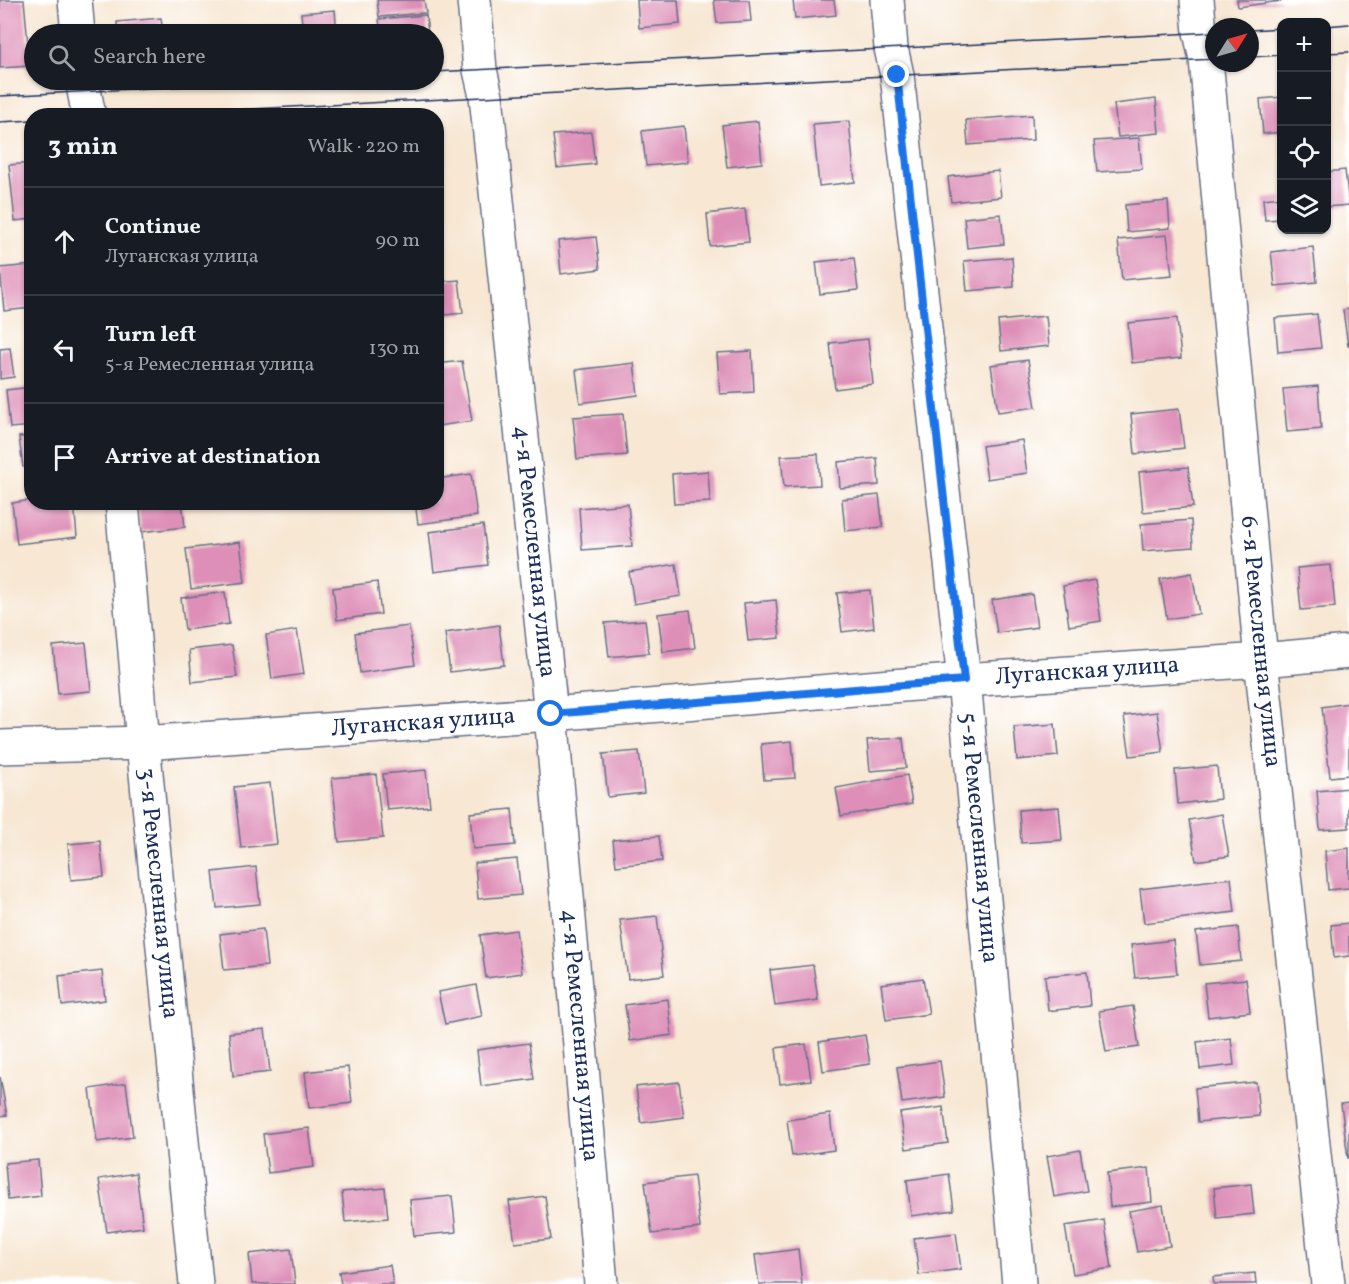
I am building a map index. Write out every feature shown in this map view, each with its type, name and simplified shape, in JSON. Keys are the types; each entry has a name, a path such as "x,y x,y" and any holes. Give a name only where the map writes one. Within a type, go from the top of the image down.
{"street":[{"path":"75,0 77,24"},
{"name":"4-я Ремесленная улица","path":"474,0 480,70 489,120 551,714 601,1284"},
{"name":"5-я Ремесленная улица","path":"887,0 964,680 1019,1284"},
{"name":"6-я Ремесленная улица","path":"1197,0 1200,32 1206,59 1261,660 1328,1284"},
{"path":"84,90 87,108"},
{"name":"3-я Ремесленная улица","path":"123,510 196,1284"},
{"name":"Луганская улица","path":"0,747 143,743 1349,652"}],"building":[{"path":"0,0 24,0 26,24 24,24 24,66 0,68"},
{"path":"377,0 424,0 426,13 379,17"},
{"path":"637,0 678,0 680,24 639,28"},
{"path":"714,0 749,0 751,21 717,23"},
{"path":"793,0 834,0 836,15 795,19"},
{"path":"1237,0 1281,0 1281,1 1238,7"},
{"path":"335,10 336,24 302,24 301,13"},
{"path":"426,15 427,24 380,24 379,19"},
{"path":"161,18 162,24 117,24 117,22"},
{"path":"1277,97 1277,133 1263,134 1260,99"},
{"path":"1156,99 1159,133 1118,137 1114,104"},
{"path":"1032,115 1033,140 968,145 966,120"},
{"path":"758,121 762,163 727,167 722,125"},
{"path":"849,121 855,182 819,186 813,124"},
{"path":"684,126 688,162 646,166 642,131"},
{"path":"591,132 595,164 557,168 553,135"},
{"path":"1139,138 1142,169 1097,172 1094,141"},
{"path":"24,164 24,220 15,221 9,165"},
{"path":"1345,170 1349,205 1331,207 1331,171"},
{"path":"998,171 1001,197 951,202 948,177"},
{"path":"1277,198 1277,219 1265,220 1263,199"},
{"path":"1168,201 1170,228 1127,232 1125,205"},
{"path":"745,209 749,242 710,246 707,214"},
{"path":"1001,214 1004,244 967,248 964,218"},
{"path":"1167,235 1172,275 1122,280 1118,240"},
{"path":"596,237 600,269 561,274 558,241"},
{"path":"1313,247 1317,282 1275,286 1271,252"},
{"path":"1012,257 1014,287 967,291 964,261"},
{"path":"854,258 858,290 820,294 816,262"},
{"path":"24,266 24,309 4,311 0,268"},
{"path":"459,280 463,313 444,315 444,281"},
{"path":"1349,309 1349,346 1348,346 1343,310"},
{"path":"1317,314 1321,348 1278,352 1275,318"},
{"path":"1046,316 1049,346 1001,351 998,321"},
{"path":"1177,318 1181,358 1132,363 1128,323"},
{"path":"868,339 873,384 835,389 830,343"},
{"path":"10,348 14,377 0,379 0,349"},
{"path":"752,351 754,392 720,394 717,353"},
{"path":"1028,360 1036,407 998,412 991,365"},
{"path":"462,361 472,421 444,425 444,363"},
{"path":"634,363 638,395 580,403 576,370"},
{"path":"1318,386 1321,429 1287,432 1283,389"},
{"path":"24,388 24,427 10,428 6,390"},
{"path":"1179,409 1184,448 1135,454 1131,414"},
{"path":"623,414 627,455 577,459 573,417"},
{"path":"19,437 24,437 24,467 23,467"},
{"path":"1022,440 1027,473 987,479 982,446"},
{"path":"818,454 820,485 784,487 781,456"},
{"path":"877,458 879,485 840,488 838,462"},
{"path":"1188,467 1193,507 1143,512 1139,472"},
{"path":"708,471 710,502 674,504 672,474"},
{"path":"471,474 477,516 418,524 416,510 444,510 444,478"},
{"path":"879,495 883,527 845,531 842,499"},
{"path":"24,501 24,510 75,510 77,537 17,544 12,503"},
{"path":"628,504 632,546 582,550 579,508"},
{"path":"138,510 183,510 185,527 141,532"},
{"path":"1191,520 1193,547 1143,551 1141,524"},
{"path":"483,525 488,565 434,572 429,532"},
{"path":"240,542 245,582 191,589 186,549"},
{"path":"676,564 681,596 634,604 629,572"},
{"path":"1331,565 1335,607 1301,610 1297,568"},
{"path":"1192,573 1199,614 1167,619 1160,579"},
{"path":"1095,580 1101,621 1069,626 1063,586"},
{"path":"377,582 381,614 337,620 333,588"},
{"path":"870,590 874,628 842,632 837,593"},
{"path":"225,592 229,624 185,630 181,598"},
{"path":"1032,594 1037,627 997,633 992,600"},
{"path":"776,600 780,638 748,641 744,603"},
{"path":"690,610 695,648 663,652 658,614"},
{"path":"645,620 649,653 609,657 605,623"},
{"path":"499,625 504,665 450,672 445,633"},
{"path":"409,626 415,665 360,673 355,633"},
{"path":"297,630 304,674 272,679 266,635"},
{"path":"86,643 91,691 58,694 53,646"},
{"path":"232,645 237,677 192,682 189,650"},
{"path":"1349,703 1349,775 1330,777 1322,707"},
{"path":"1157,712 1163,752 1130,756 1124,716"},
{"path":"1055,724 1058,756 1017,760 1014,727"},
{"path":"903,738 906,768 870,771 867,740"},
{"path":"792,741 795,778 764,780 761,744"},
{"path":"639,751 644,793 608,797 603,754"},
{"path":"1217,766 1220,799 1178,804 1175,770"},
{"path":"426,770 430,806 387,810 383,774"},
{"path":"376,774 383,838 339,842 332,778"},
{"path":"907,775 912,804 841,816 836,788"},
{"path":"270,783 277,844 241,848 234,787"},
{"path":"1349,788 1349,828 1320,830 1317,791"},
{"path":"1059,807 1062,840 1021,843 1019,810"},
{"path":"512,809 515,845 473,849 470,813"},
{"path":"1222,814 1229,856 1196,861 1189,820"},
{"path":"659,836 662,861 616,866 613,840"},
{"path":"100,841 104,877 71,880 68,844"},
{"path":"1349,848 1349,888 1328,890 1325,851"},
{"path":"517,859 521,895 478,899 475,863"},
{"path":"256,867 260,904 217,908 213,872"},
{"path":"1231,878 1235,912 1144,923 1140,889"},
{"path":"657,916 664,975 628,979 620,920"},
{"path":"1349,923 1349,956 1334,958 1331,925"},
{"path":"1238,927 1241,961 1200,965 1196,932"},
{"path":"263,929 267,966 224,970 220,934"},
{"path":"516,930 522,973 486,978 480,935"},
{"path":"1173,940 1177,974 1135,978 1131,945"},
{"path":"813,965 818,1000 775,1006 770,970"},
{"path":"102,971 105,1000 62,1006 59,976"},
{"path":"1087,972 1090,1006 1048,1011 1045,976"},
{"path":"923,978 929,1014 886,1020 881,984"},
{"path":"1246,979 1250,1012 1208,1017 1204,983"},
{"path":"476,985 482,1016 445,1024 438,992"},
{"path":"668,999 672,1035 630,1041 625,1005"},
{"path":"1133,1006 1139,1047 1106,1052 1099,1011"},
{"path":"265,1029 270,1072 233,1076 229,1033"},
{"path":"865,1035 870,1064 823,1071 819,1042"},
{"path":"1231,1038 1234,1065 1200,1069 1197,1042"},
{"path":"529,1043 534,1079 481,1086 477,1050"},
{"path":"806,1044 811,1080 780,1084 776,1048"},
{"path":"940,1061 945,1097 902,1103 897,1067"},
{"path":"348,1067 352,1103 309,1108 305,1072"},
{"path":"0,1077 7,1115 0,1116"},
{"path":"679,1082 684,1117 641,1123 636,1087"},
{"path":"1256,1082 1259,1116 1198,1122 1195,1088"},
{"path":"126,1083 133,1137 97,1142 90,1089"},
{"path":"1349,1103 1349,1158 1348,1158 1341,1104"},
{"path":"943,1107 948,1143 906,1149 900,1113"},
{"path":"830,1114 834,1150 792,1156 787,1120"},
{"path":"309,1128 314,1167 268,1173 263,1134"},
{"path":"1080,1150 1087,1191 1054,1197 1047,1156"},
{"path":"38,1160 41,1196 8,1200 5,1163"},
{"path":"1149,1168 1152,1202 1110,1207 1107,1173"},
{"path":"136,1173 143,1227 107,1232 99,1179"},
{"path":"949,1174 954,1210 911,1216 907,1180"},
{"path":"694,1176 700,1228 652,1234 645,1182"},
{"path":"1251,1184 1254,1214 1217,1218 1214,1188"},
{"path":"385,1188 388,1218 345,1222 342,1192"},
{"path":"452,1196 456,1232 414,1236 410,1200"},
{"path":"545,1196 551,1239 515,1243 509,1201"},
{"path":"1163,1205 1170,1246 1137,1252 1129,1211"},
{"path":"1104,1220 1112,1268 1073,1274 1065,1226"},
{"path":"956,1233 961,1269 919,1275 914,1238"},
{"path":"291,1249 295,1284 252,1284 249,1254"},
{"path":"798,1249 802,1284 759,1284 755,1255"},
{"path":"390,1265 393,1284 341,1284 339,1272"},
{"path":"1255,1273 1256,1284 1214,1284 1213,1277"}],"tram line":[{"path":"1331,26 1349,24"},
{"path":"1259,29 1277,28"},
{"path":"444,71 1205,32"},
{"path":"1331,53 1349,52"},
{"path":"1259,56 1277,55"},
{"path":"272,108 1205,59"},
{"path":"0,96 113,90"},
{"path":"0,122 24,120"}],"route":[{"path":"551,714 964,680 897,75"}]}
